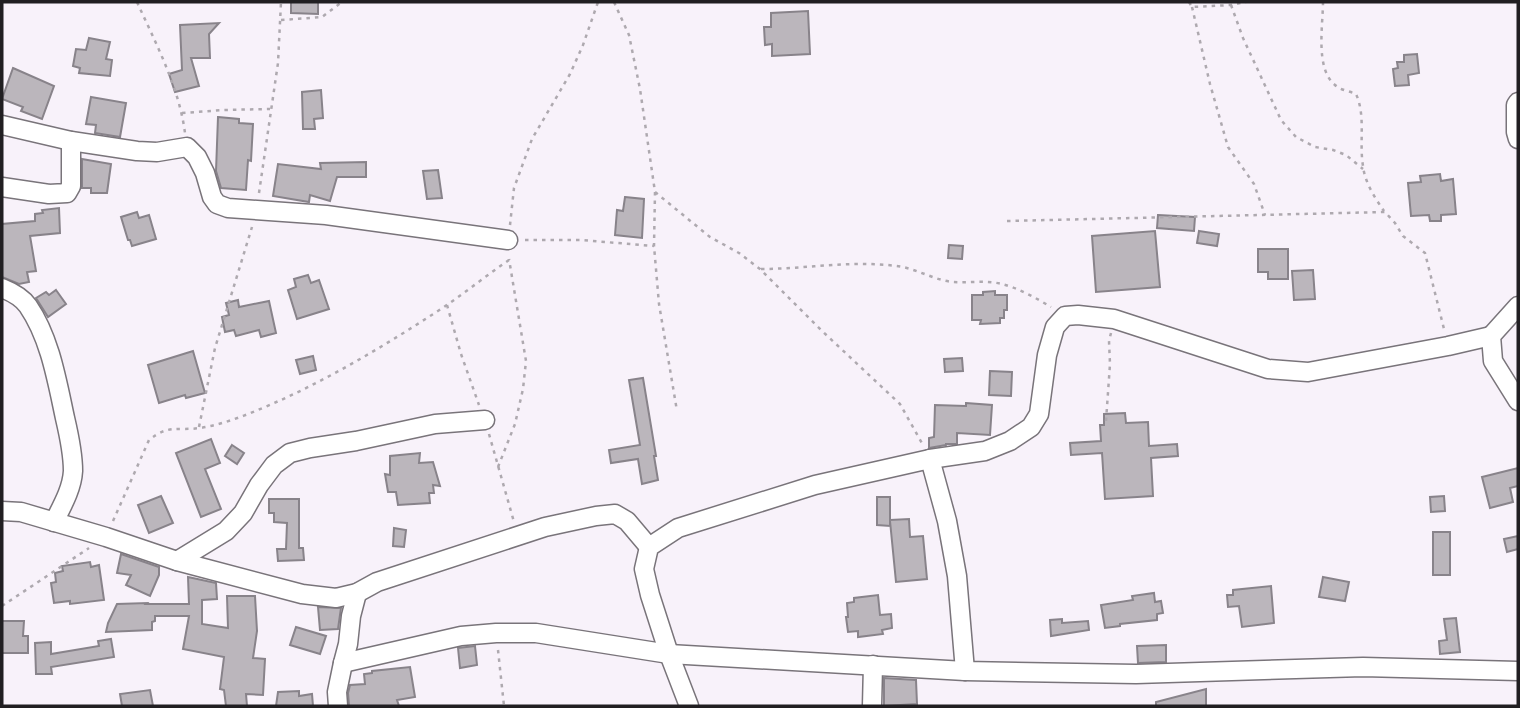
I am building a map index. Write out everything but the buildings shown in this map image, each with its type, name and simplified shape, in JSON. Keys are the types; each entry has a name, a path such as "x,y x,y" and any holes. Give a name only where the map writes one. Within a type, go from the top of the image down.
{"street":[{"path":"1518,102 1518,139"},
{"path":"2,125 71,141 147,152 187,147 197,157 205,173 212,197 217,204 228,208 326,215 508,240"},
{"path":"2,187 50,194 67,193 71,186 71,141"},
{"path":"2,288 13,292 27,304 44,338 60,394 71,444 73,471 71,486 54,522"},
{"path":"689,706 650,595 644,569 649,547 678,528 816,485 930,459 985,452 1010,441 1031,428 1039,414 1047,355 1055,327 1065,316 1078,314 1114,319 1268,369 1308,372 1491,336 1518,306"},
{"path":"1491,336 1493,361 1518,401"},
{"path":"177,561 226,531 243,513 274,465 290,453 435,424 485,420"},
{"path":"930,459 947,521 957,576 965,671"},
{"path":"2,510 21,512 177,561 302,593 336,598 545,527 596,516 615,514 627,521 649,547"},
{"path":"338,706 337,692 357,593"},
{"path":"342,663 461,636 536,633 669,654 965,671 1136,674 1363,667 1518,671"},
{"path":"872,706 873,664"}],"path":[{"path":"137,2 165,65 182,113 187,147"},
{"path":"199,428 215,348 257,210 278,63 281,2"},
{"path":"281,20 322,17 341,2"},
{"path":"498,467 515,424 526,361 509,260 508,240 514,188 532,139 570,74 598,2"},
{"path":"614,2 629,35 640,89 655,191 654,246 662,327 677,411"},
{"path":"1189,2 1228,147 1254,184 1265,215"},
{"path":"1192,7 1246,2"},
{"path":"1323,2 1322,54 1326,75 1336,87 1356,94 1361,104 1363,169 1373,195 1385,212 1403,236 1425,253 1448,346"},
{"path":"1231,5 1243,38 1281,120 1296,137 1346,155 1363,169"},
{"path":"182,113 270,109"},
{"path":"655,191 710,237 739,253 760,269 900,404 930,459"},
{"path":"1007,221 1385,212"},
{"path":"508,240 581,240 654,246"},
{"path":"2,606 106,537 149,440 159,432 173,428 199,428 229,420 280,400 394,340 509,260"},
{"path":"760,269 792,269 833,264 898,266 934,279 1000,283 1065,316"},
{"path":"1106,421 1109,341 1114,319"},
{"path":"496,633 504,706"}]}
